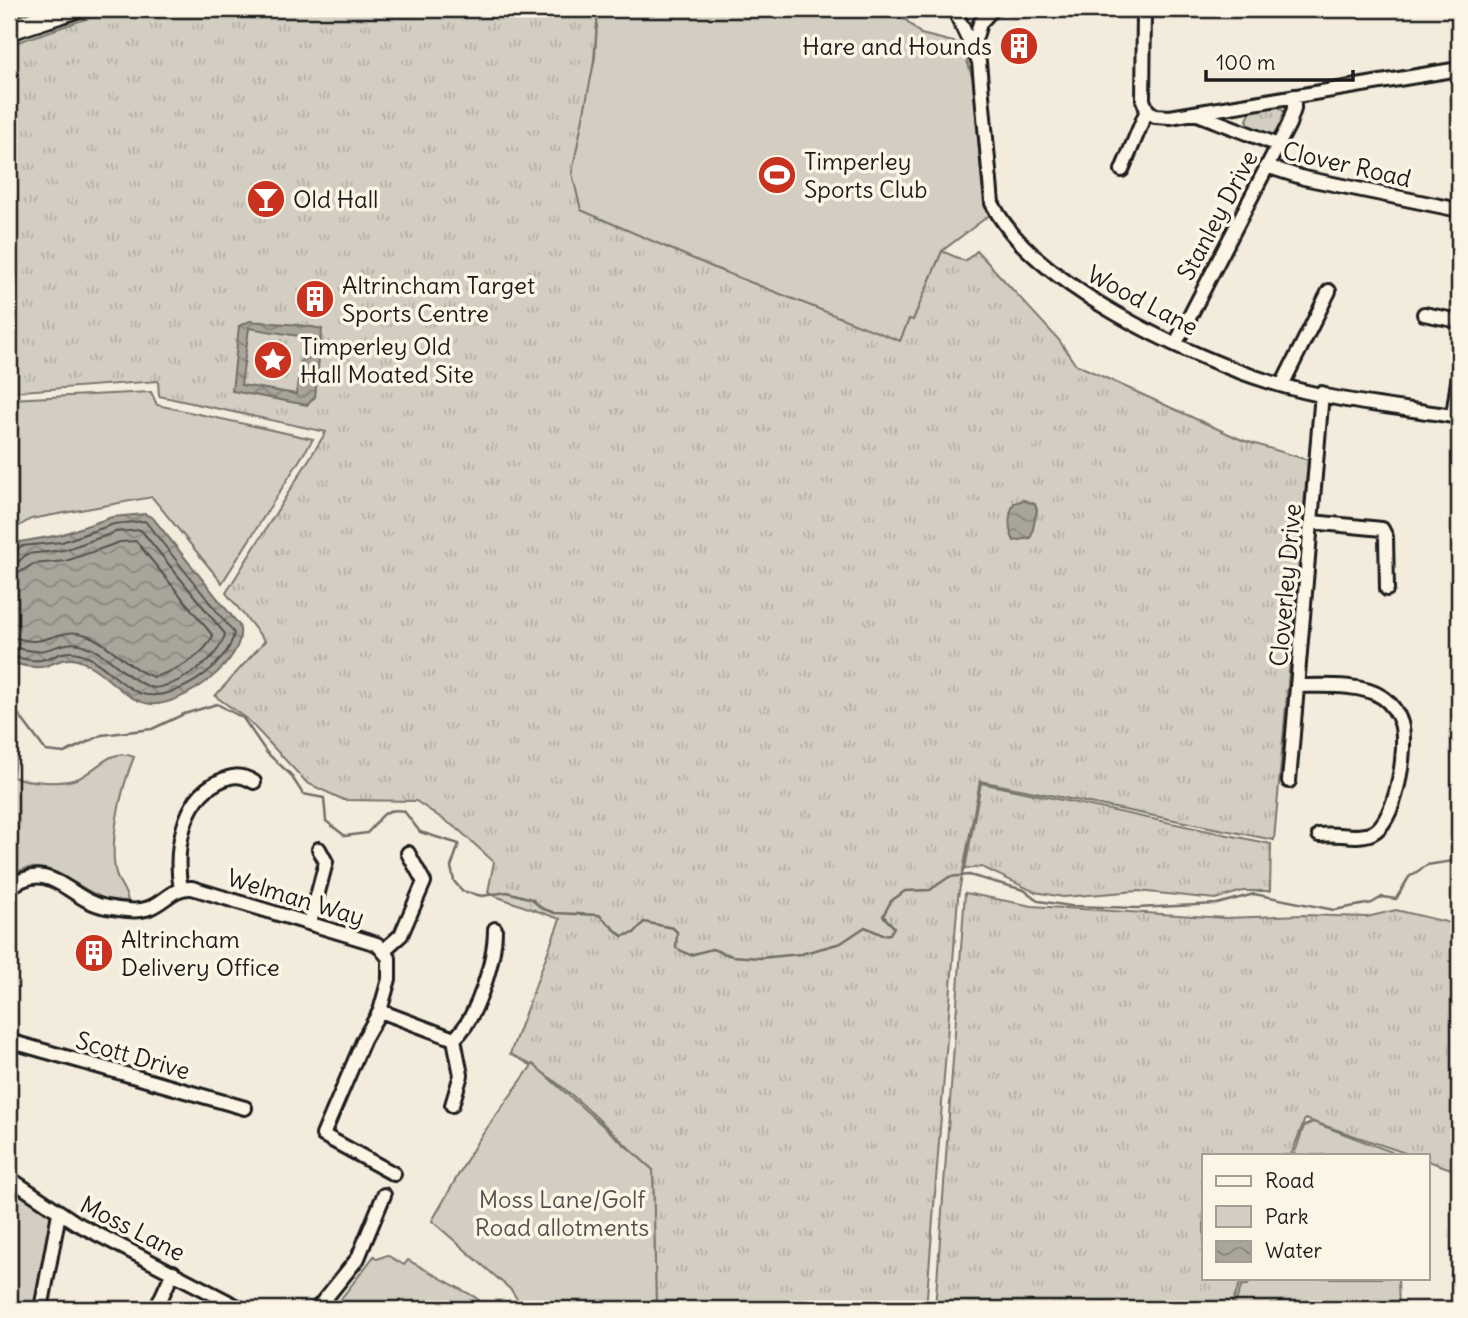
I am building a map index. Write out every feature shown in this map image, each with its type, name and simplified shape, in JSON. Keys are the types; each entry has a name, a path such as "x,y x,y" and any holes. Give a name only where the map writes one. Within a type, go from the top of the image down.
{"highway":[{"path":"9,30 73,9"}],"street":[{"name":"Wood Lane","path":"954,9 973,47 981,77 990,193 1001,219 1071,285 1176,343 1282,385 1456,416"},
{"path":"973,47 980,23 993,9"},
{"path":"1122,170 1147,110 1143,100 1144,9"},
{"path":"1147,110 1164,117 1459,69"},
{"name":"Stanley Drive","path":"1176,343 1292,116 1294,96"},
{"name":"Stanley Drive","path":"1195,112 1278,145"},
{"name":"Clover Road","path":"1266,166 1304,178 1459,210"},
{"path":"1282,385 1329,291"},
{"path":"1424,314 1459,321"},
{"path":"1456,416 1459,374"},
{"name":"Cloverley Drive","path":"1289,781 1322,393"},
{"path":"1312,522 1382,528 1386,537 1387,589"},
{"path":"1297,686 1377,694 1388,702 1401,724 1400,766 1391,813 1371,833 1357,836 1343,830 1320,835"},
{"path":"9,888 27,878 46,876 99,905 136,910 148,908 181,889 179,854 188,814 195,800 213,784 236,770 254,782"},
{"path":"310,923 326,862 319,849"},
{"path":"384,950 401,935 424,882 408,853"},
{"name":"Welman Way","path":"181,889 203,891 372,941 384,950 390,972 380,1011 364,1039 323,1135 394,1174"},
{"path":"454,1039 471,1020 494,951 495,929"},
{"path":"380,1011 454,1039"},
{"path":"452,1105 461,1075 454,1039"},
{"name":"Scott Drive","path":"9,1041 245,1108"},
{"name":"Moss Lane","path":"9,1178 59,1213 242,1309"},
{"path":"317,1309 358,1258 384,1195"},
{"path":"41,1309 59,1213"},
{"path":"156,1309 173,1272"}],"green space":[{"path":"115,9 598,9 582,210 717,269 900,340 909,318 913,319 942,251 965,261 977,251 1059,340 1075,364 1242,440 1308,460 1274,840 980,781 958,897 926,1309 656,1309 653,1170 567,1091 530,1064 510,1054 560,919 488,892 494,862 459,830 416,801 344,800 307,783 246,718 215,696 265,641 226,593 326,432 159,396 158,381 9,392 9,45"},
{"name":"Timperley Sports Club","path":"598,9 845,9 906,20 921,34 962,44 973,80 982,185 991,214 942,251 913,320 909,319 900,341 717,269 581,210 572,173 595,57"},
{"path":"1273,105 1284,113 1284,121 1277,134 1270,136 1251,129 1247,120 1252,109"},
{"path":"151,392 157,405 313,439 222,583 152,497 31,519 9,532 9,399"},
{"path":"9,731 16,753 13,777 20,779 64,782 79,778 112,757 134,757 121,800 114,849 117,877 128,901 106,899 46,869 22,870 9,877"},
{"path":"981,783 1271,844 1270,891 1243,891 1215,899 1138,891 1063,897 1035,892 982,867 965,869"},
{"path":"965,893 1032,906 1226,918 1303,915 1367,917 1396,910 1459,925 1459,1156 1454,1170 1430,1162 1430,1154 1408,1154 1305,1119 1291,1154 1202,1154 1202,1280 1241,1280 1230,1309 935,1309"},
{"name":"Moss Lane/Golf Road allotments","path":"533,1064 653,1170 656,1309 524,1309 511,1290 432,1221 477,1142"},
{"path":"1313,1122 1392,1152 1294,1154 1304,1126"},
{"path":"9,1183 55,1216 36,1309 9,1309"},
{"path":"387,1255 404,1265 408,1260 475,1297 490,1309 333,1309 374,1256 377,1259"},
{"path":"1249,1280 1398,1280 1399,1309 1233,1309 1242,1285 1248,1285"}],"water":[{"path":"250,321 322,329 315,397 307,405 232,391 239,326","holes":["249,328 305,337 296,394 241,385"]},
{"path":"1024,500 1035,504 1037,510 1031,538 1014,541 1010,527 1011,512 1014,503"},
{"path":"145,514 153,518 239,625 240,639 224,666 210,679 179,698 151,704 131,697 96,670 77,660 67,659 37,667 9,662 9,557 14,543 60,535 112,517"}],"waterway":[{"path":"9,708 16,711 46,751 64,753 102,735 152,729 184,714 217,704 243,718 267,753 290,774 303,794 324,798 326,821 345,836 367,833 386,813 404,811 420,832 459,844 451,867 454,881 462,891 482,896 507,892 532,899 541,908 555,913 599,915 622,936 634,933 644,922 673,928 677,932 676,948 690,955 712,949 732,956 760,958 801,954 841,943 865,927 883,935 890,934 894,927 883,916 891,901 905,891 930,890 949,877 969,875 1024,890 1039,901 1070,906 1137,908 1217,904 1254,894 1334,910 1372,903 1382,897 1396,899 1409,877 1427,865 1459,860"}],"place":[{"name":"Hare and Hounds","path":"1019,46"},
{"name":"Timperley Sports Club","path":"777,175"},
{"name":"Old Hall","path":"266,199"},
{"name":"Altrincham Target Sports Centre","path":"315,299"},
{"name":"Timperley Old Hall Moated Site","path":"273,360"},
{"name":"Altrincham Delivery Office","path":"94,953"}]}
